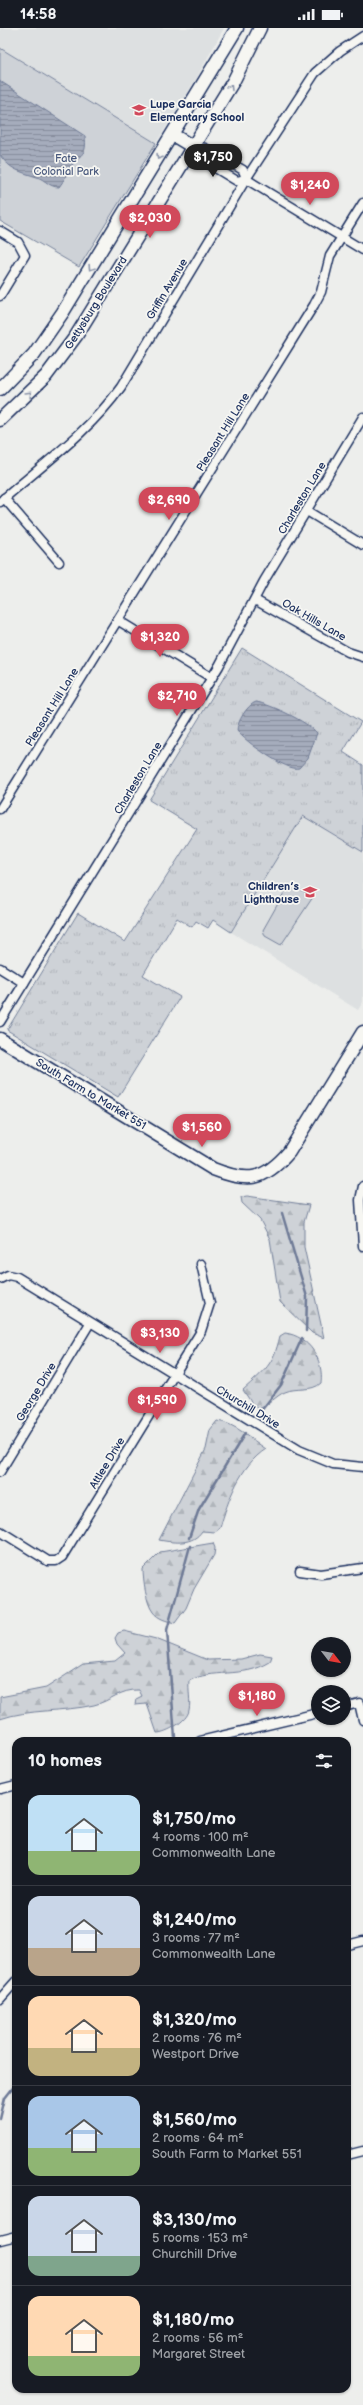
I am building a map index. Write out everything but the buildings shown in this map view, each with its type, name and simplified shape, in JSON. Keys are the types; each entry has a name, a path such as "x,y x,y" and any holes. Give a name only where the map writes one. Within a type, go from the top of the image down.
{"street":[{"name":"Gettysburg Boulevard","path":"0,389 34,354 57,323 237,28"},
{"name":"Gettysburg Boulevard","path":"0,420 46,376 67,349 241,68 260,28"},
{"name":"Griffin Avenue","path":"2,500 90,425 106,408 246,179 315,73 340,51 363,36"},
{"path":"173,135 193,147 205,148 243,170 246,179 363,250"},
{"path":"193,147 199,158 237,181 246,179"},
{"name":"Pleasant Hill Lane","path":"0,810 119,621 314,305 320,292 330,256 363,203"},
{"path":"0,231 18,242 24,250 24,260 0,296"},
{"name":"Charleston Lane","path":"0,1022 212,678 255,600 363,417"},
{"path":"2,500 59,562"},
{"path":"307,511 363,545"},
{"name":"Oak Hills Lane","path":"255,600 348,652 363,657"},
{"path":"119,621 212,678"},
{"path":"0,968 24,983"},
{"name":"South Farm to Market 551","path":"0,1039 213,1169 233,1177 253,1177 263,1175 277,1166 289,1152 363,1032"},
{"path":"363,1186 360,1200 363,1246"},
{"name":"Attlee Drive","path":"0,1531 48,1561 56,1561 62,1557 173,1374 201,1331 208,1313 209,1292 201,1264"},
{"name":"Churchill Drive","path":"2,1277 17,1277 299,1450 333,1464 363,1467"},
{"name":"George Drive","path":"0,1472 90,1322"},
{"path":"300,1571 321,1574 363,1568"},
{"path":"351,1705 359,1703 363,1720"},
{"path":"217,1737 311,1715"},
{"path":"0,1789 12,1786"},
{"path":"351,1944 363,1941"},
{"path":"0,1999 12,1986"},
{"path":"351,2154 363,2151"},
{"path":"0,2240 12,2237"}],"shaded area":[{"name":"Lupe Garcia Elementary School","path":"0,28 224,28 196,79 156,143 0,48"},
{"name":"Children’s Lighthouse","path":"303,815 363,852 363,1002 358,1010 231,932"}],"green space":[{"name":"Fate Colonial Park","path":"0,48 156,143 79,267 0,221"},
{"path":"242,648 361,722 343,752 363,765 363,852 303,816 231,932 213,920 208,928 196,921 192,927 177,918 143,975 180,997 118,1097 7,1030 78,913 125,942 197,829 149,800"},
{"path":"289,884 313,897 281,945 265,936 263,930"},
{"path":"247,1196 309,1205 304,1222 304,1247 324,1338 312,1333 280,1302 270,1239 260,1220 242,1203 241,1197"},
{"path":"285,1333 294,1335 301,1339 313,1350 320,1366 321,1383 313,1388 285,1392 262,1408 258,1409 253,1405 243,1390 267,1367 274,1354 280,1336"},
{"path":"217,1421 224,1422 243,1432 266,1449 249,1465 236,1484 220,1528 215,1532 202,1531 198,1536 189,1541 171,1542 159,1540 206,1449 210,1430"},
{"path":"213,1543 215,1548 214,1555 194,1589 186,1608 175,1623 157,1616 148,1603 144,1585 143,1569 160,1552"},
{"path":"124,1631 156,1639 208,1660 241,1659 260,1654 272,1656 270,1662 259,1667 238,1672 207,1675 189,1681 190,1703 188,1714 176,1726 166,1731 157,1733 147,1704 135,1705 136,1699 142,1696 139,1690 126,1691 94,1705 34,1712 0,1719 0,1697 46,1688 83,1664 115,1661 125,1653 117,1644 115,1638 118,1633"}],"water":[{"path":"0,81 85,136 85,147 83,153 72,165 59,187 53,186 40,178 16,170 0,155"},
{"path":"256,702 288,714 306,724 317,733 308,758 299,768 293,768 276,761 248,742 237,731 237,727 243,714"}],"waterway":[{"path":"282,1213 307,1297 306,1331"},
{"path":"261,1411 281,1385 302,1338"},
{"path":"189,1538 199,1509 245,1433"},
{"path":"175,1737 167,1630 190,1546"},
{"path":"0,2119 5,2098 12,2089"}],"place":[{"name":"Lupe Garcia Elementary School","path":"139,110"},
{"name":"Children’s Lighthouse","path":"310,892"}]}
